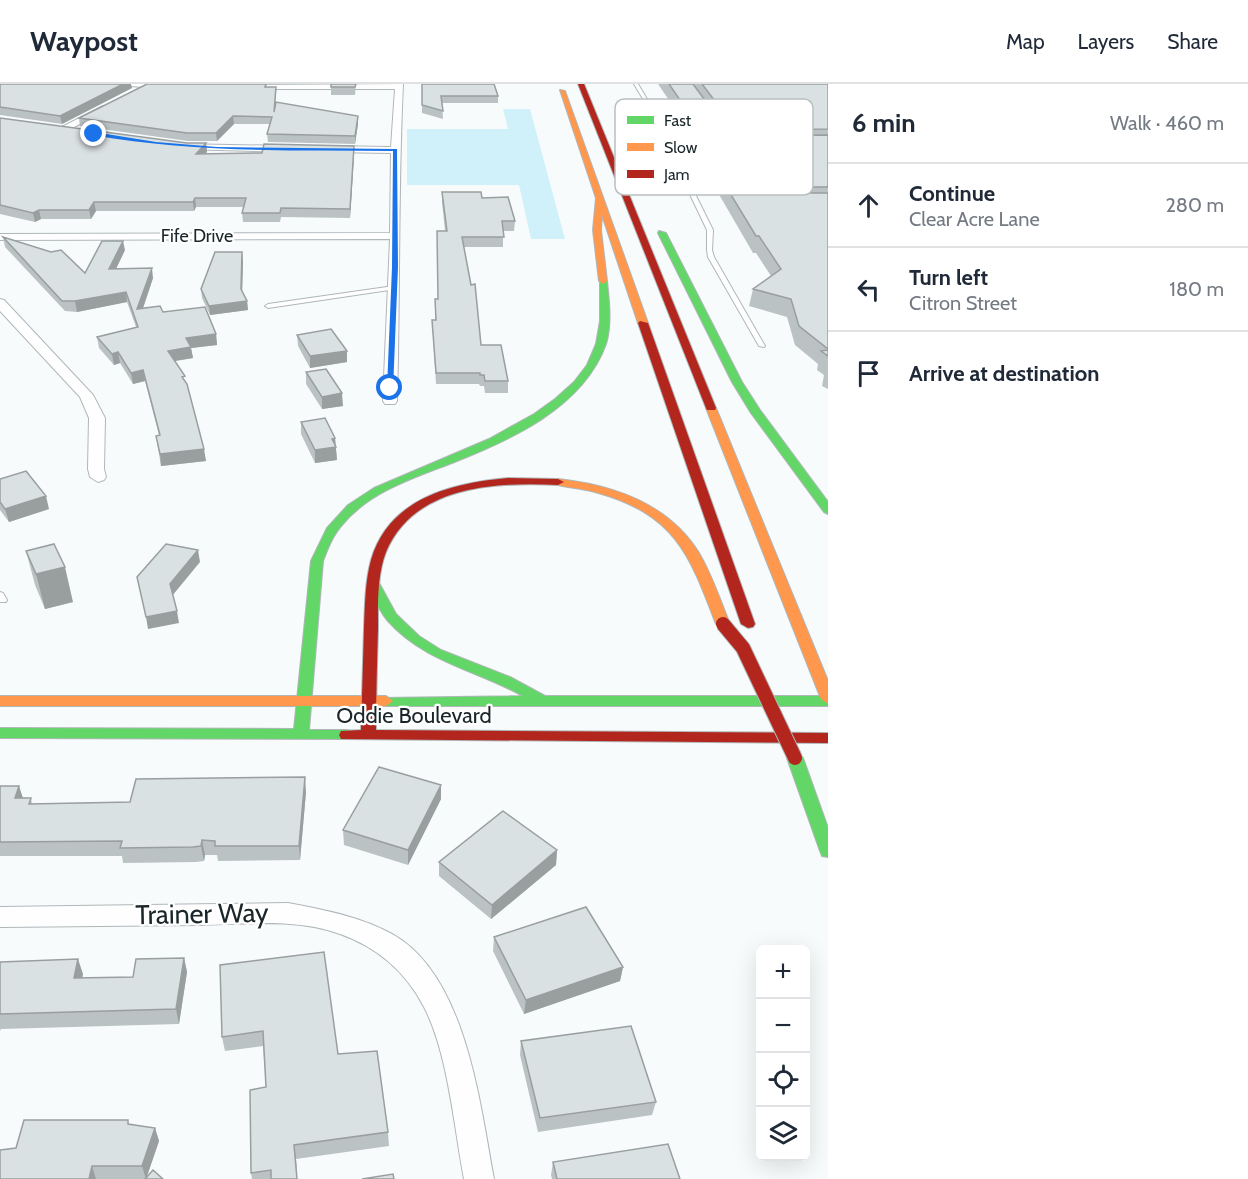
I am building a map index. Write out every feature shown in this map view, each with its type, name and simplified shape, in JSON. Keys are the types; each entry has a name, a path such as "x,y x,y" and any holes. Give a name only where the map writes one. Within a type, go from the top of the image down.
{"main road":[{"path":"560,84 828,851"},
{"path":"581,84 615,166"},
{"path":"600,128 615,148"},
{"path":"627,195 828,700"},
{"path":"301,735 317,561 322,542 335,523 350,508 386,485 488,443 539,416 582,378 594,360 601,342 605,321 597,230 599,198"},
{"path":"658,225 737,382 828,510"},
{"path":"368,735 373,584 375,563 383,542 396,524 433,500 455,490 483,483 533,480 564,482 620,495 653,511 683,537 695,554 723,624 743,648 795,758"},
{"path":"809,484 828,499"},
{"path":"373,584 384,607 414,639 436,653 505,680 541,700"},
{"name":"Oddie Boulevard","path":"0,701 828,700"},
{"name":"Oddie Boulevard","path":"0,734 828,738"}],"street":[{"path":"130,84 176,87"},
{"path":"132,94 147,86"},
{"path":"232,87 399,86 390,401"},
{"path":"63,129 109,106"},
{"path":"51,127 84,132"},
{"path":"171,145 300,149"},
{"path":"312,149 396,150"},
{"name":"Fife Drive","path":"0,237 395,236"},
{"path":"0,303 31,339 86,395 97,418 96,469 98,477"},
{"name":"Trainer Way","path":"0,917 288,913 320,916 360,928 395,949 418,971 437,999 447,1026 479,1179"}],"lane":[{"path":"636,84 645,99"},
{"path":"693,195 710,230 712,237 708,249 711,257 762,346"},
{"path":"268,306 394,288"}],"shaded area":[{"path":"503,109 530,109 565,239 531,239 519,185 407,185 407,129 508,129"}],"building":[{"path":"0,84 123,84 60,116 0,107"},
{"path":"147,84 266,84 265,87 276,87 274,112 276,102 358,116 355,136 267,134 272,117 233,116 216,133 187,133 79,118"},
{"path":"331,84 356,84 355,87 331,87"},
{"path":"422,84 494,84 498,96 441,96 443,111 422,105"},
{"path":"669,84 693,84 704,99 679,99"},
{"path":"702,84 828,84 828,129 813,129 813,99 713,99"},
{"path":"0,118 187,143 206,143 196,154 262,153 264,144 354,146 350,209 281,208 280,213 242,213 246,198 195,198 193,202 94,202 89,210 39,210 33,213 0,205"},
{"path":"813,135 828,135 828,187 813,187"},
{"path":"442,192 481,192 482,198 508,197 515,221 502,221 504,237 462,237 471,285 475,284 481,345 501,345 508,381 485,381 484,375 480,373 436,373 432,320 436,320 435,299 438,299 437,231 447,231"},
{"path":"828,193 828,349 799,326 791,299 753,289 781,269 759,236 756,236 731,195"},
{"path":"3,237 51,252 61,250 85,273 102,241 123,241 109,269 152,268 137,309 160,306 163,312 205,307 216,334 186,338 191,347 168,351 185,376 182,377 187,384 204,449 160,454 156,436 160,435 143,370 131,373 118,352 112,354 97,337 138,327 126,292 75,301 62,301"},
{"path":"215,252 242,252 241,289 247,301 209,306 201,289"},
{"path":"331,329 347,351 310,356 297,335"},
{"path":"326,369 342,393 322,397 306,372"},
{"path":"325,418 335,438 332,439 336,447 315,450 301,422"},
{"path":"26,471 46,496 5,509 0,502 0,479"},
{"path":"54,544 65,567 36,574 26,551"},
{"path":"166,544 198,550 170,584 177,611 146,617 137,577"},
{"path":"379,767 441,785 408,850 343,830"},
{"path":"305,777 299,846 215,846 215,841 202,840 201,846 193,847 120,848 122,841 0,842 0,786 19,786 15,798 31,798 29,804 130,802 136,779"},
{"path":"503,811 557,850 492,905 439,862"},
{"path":"586,907 623,967 526,1000 494,937"},
{"path":"324,952 338,1054 377,1051 388,1132 294,1145 297,1179 271,1179 271,1170 251,1173 250,1090 266,1087 263,1031 222,1037 220,965"},
{"path":"184,958 176,1009 0,1014 0,962 78,959 74,978 133,977 136,959"},
{"path":"631,1026 656,1102 540,1118 521,1041"},
{"path":"24,1120 128,1120 128,1124 155,1128 142,1166 92,1166 89,1179 0,1179 0,1150 16,1148"},
{"path":"668,1144 680,1179 557,1179 553,1162"},
{"path":"153,1170 163,1179 145,1179"},
{"path":"393,1174 394,1179 362,1179"}],"traffic: fast":[{"path":"662,233 737,382 755,411 828,510"},
{"path":"301,735 317,561 333,528 352,507 378,490 516,430 559,402 577,384 591,365 601,344 605,321 603,281"},
{"path":"373,584 391,616 414,639 436,653 505,680 541,700"},
{"path":"386,701 828,701"},
{"path":"0,733 346,735"},
{"path":"795,758 828,851"}],"traffic: slow":[{"path":"562,91 643,323"},
{"path":"599,198 597,230 603,281"},
{"path":"711,408 828,699"},
{"path":"558,482 594,488 630,500 662,518 676,530 693,553 723,624"},
{"path":"0,701 386,701"}],"traffic: jam":[{"path":"581,84 615,169"},
{"path":"626,195 711,408"},
{"path":"643,323 748,624"},
{"path":"368,735 373,581 380,552 392,529 409,511 431,498 455,489 508,481 558,482"},
{"path":"723,624 743,648 795,758"},
{"path":"346,735 828,738"}],"route":[{"path":"94,134 156,143 217,148 396,150 395,267 390,388"}]}
